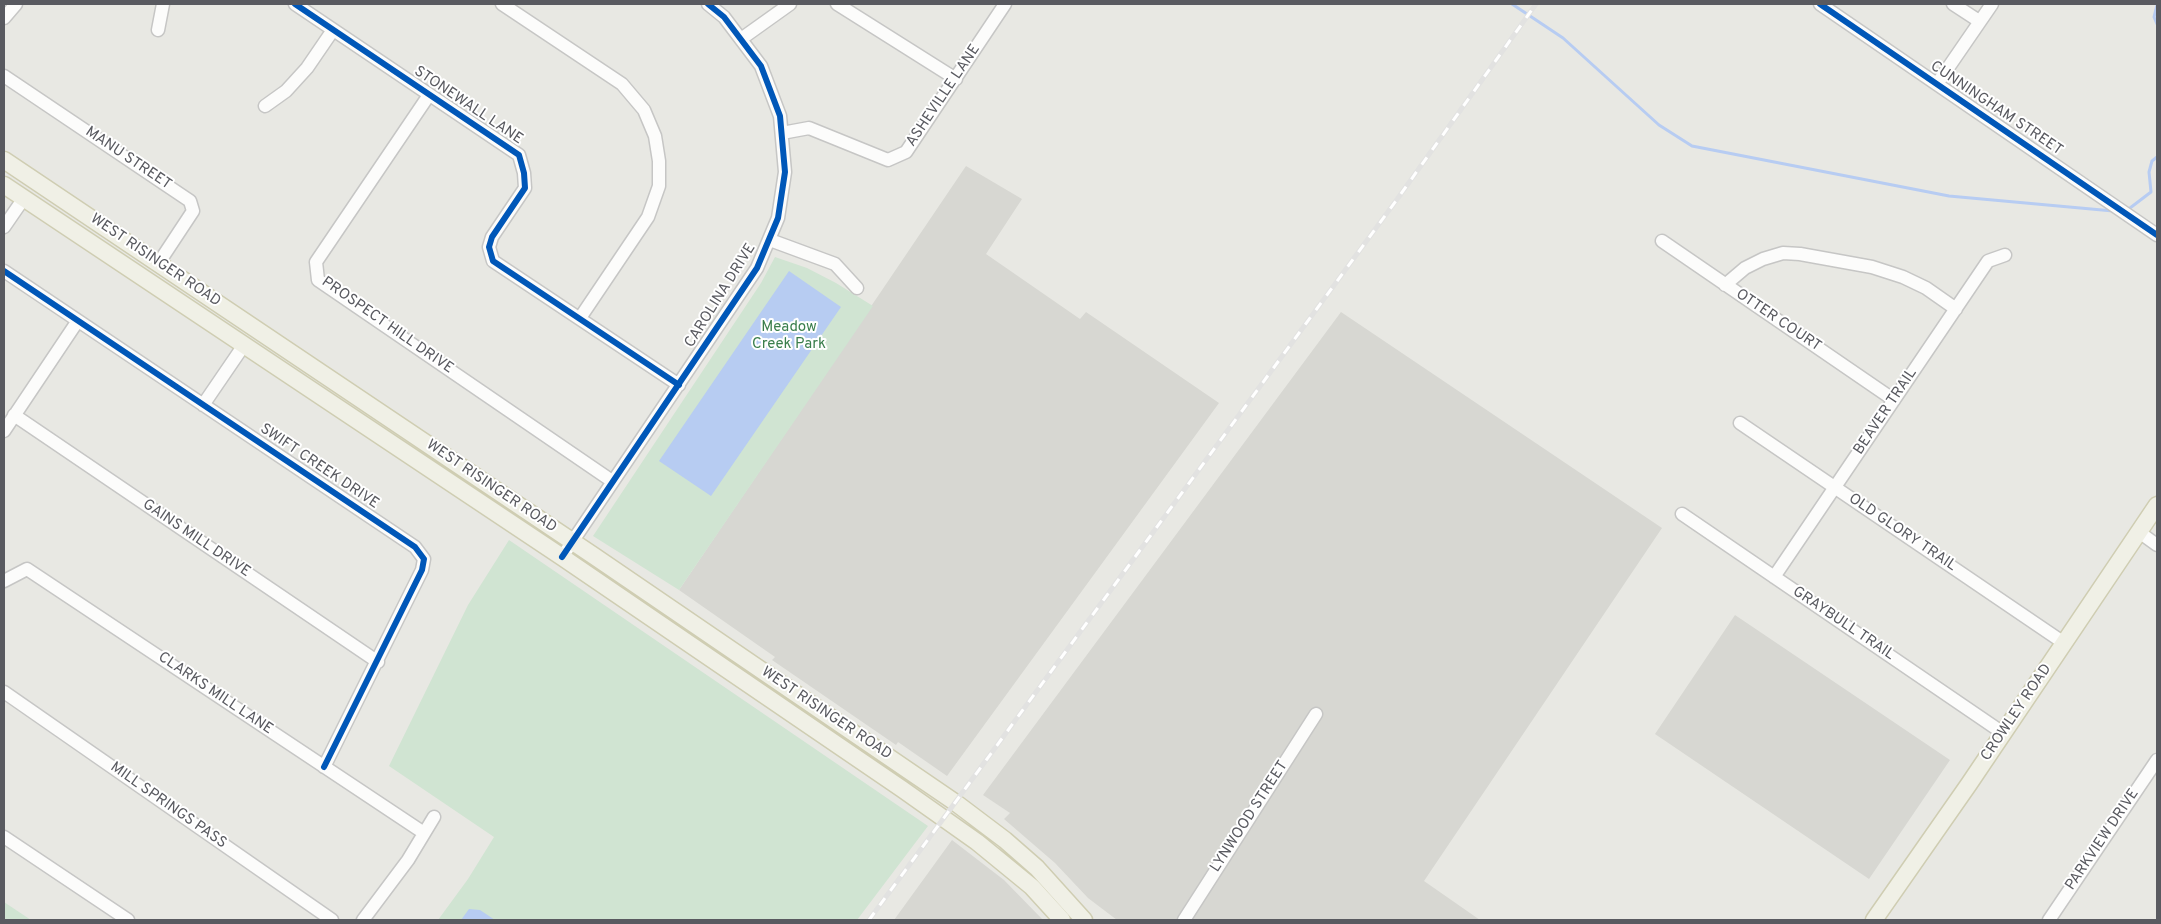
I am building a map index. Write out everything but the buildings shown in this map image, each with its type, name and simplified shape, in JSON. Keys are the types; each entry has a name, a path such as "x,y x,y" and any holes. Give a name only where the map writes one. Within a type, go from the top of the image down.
{"main road":[{"name":"WEST RISINGER ROAD","path":"4,160 573,542 928,784 1005,840 1037,868 1084,920"},
{"name":"WEST RISINGER ROAD","path":"4,185 562,557 977,842 1032,887 1062,920"},
{"name":"CROWLEY ROAD","path":"1874,920 2157,505"},
{"path":"654,620 667,624 712,656 724,661 732,661 740,655"}],"street":[{"path":"4,18 16,4"},
{"path":"158,30 163,4"},
{"name":"STONEWALL LANE","path":"295,4 519,155 524,173 525,188 492,237 489,247 493,261 679,385"},
{"path":"502,4 622,84 644,110 655,136 660,161 659,186 648,217 580,318"},
{"name":"CAROLINA DRIVE","path":"562,557 757,268 778,218 785,172 780,116 760,66 724,16 708,4"},
{"path":"742,39 790,4"},
{"path":"838,4 956,79"},
{"name":"ASHEVILLE LANE","path":"782,133 809,128 888,160 906,152 1005,4"},
{"name":"CUNNINGHAM STREET","path":"1820,4 2157,235"},
{"path":"1953,4 1979,21"},
{"path":"1937,84 1992,4"},
{"path":"265,106 286,91 307,68 333,30"},
{"name":"MANU STREET","path":"4,76 190,201 193,211 158,264"},
{"name":"PROSPECT HILL DRIVE","path":"429,95 316,262 318,280 612,481"},
{"path":"4,227 24,198"},
{"path":"770,240 834,264 857,288"},
{"name":"OTTER COURT","path":"1662,241 1894,400"},
{"path":"1726,285 1745,268 1763,259 1783,253 1800,254 1872,267 1904,277 1926,288 1956,309"},
{"name":"BEAVER TRAIL","path":"1774,577 1988,261 2004,255"},
{"name":"SWIFT CREEK DRIVE","path":"4,271 77,322 415,547 424,558 422,570 324,768"},
{"path":"4,431 77,322"},
{"path":"203,405 244,345"},
{"name":"GAINS MILL DRIVE","path":"14,415 378,662"},
{"name":"OLD GLORY TRAIL","path":"1740,422 2064,643"},
{"name":"GRAYBULL TRAIL","path":"1682,514 2003,733"},
{"path":"2139,532 2157,544"},
{"name":"CLARKS MILL LANE","path":"4,580 27,569 424,833"},
{"name":"MILL SPRINGS PASS","path":"4,692 332,920"},
{"name":"LYNWOOD STREET","path":"1184,920 1316,714"},
{"name":"PARKVIEW DRIVE","path":"2049,920 2157,760"},
{"path":"363,920 408,860 434,818"},
{"path":"4,837 128,920"}],"shaded area":[{"path":"966,166 1022,199 986,254 1080,319 1086,312 1219,403 947,776 898,742 896,745 772,660 775,657 679,590"},
{"path":"1341,312 1662,528 1424,881 1480,920 1117,920 1088,898 1055,863 1004,819 1010,813 983,795"},
{"path":"1735,615 1950,760 1869,879 1655,734"},
{"path":"952,840 1004,880 1043,920 894,920"}],"green space":[{"name":"Meadow Creek Park","path":"775,257 807,268 873,306 679,590 593,536 761,283"},
{"path":"509,540 928,826 857,920 438,920 468,879 494,837 389,766 468,605"},
{"path":"4,902 31,920 4,920"}],"water":[{"path":"789,271 841,307 711,496 659,461"},
{"path":"469,909 480,910 495,920 461,920"}],"waterway":[{"path":"1512,4 1563,38 1659,125 1692,146 1949,196 2113,211"},
{"path":"2157,5 2154,17 2157,24"},
{"path":"2130,208 2151,192 2149,172 2152,161 2157,157"}],"railway":[{"path":"869,920 1398,198 1536,4"}],"cycle path":[{"path":"295,4 519,155 524,173 525,188 492,237 489,247 493,261 679,385"},
{"path":"562,557 757,268 778,218 785,172 780,116 761,66 724,17 708,4"},
{"path":"1820,4 2157,235"},
{"path":"4,271 415,547 424,559 422,570 324,767"}]}
